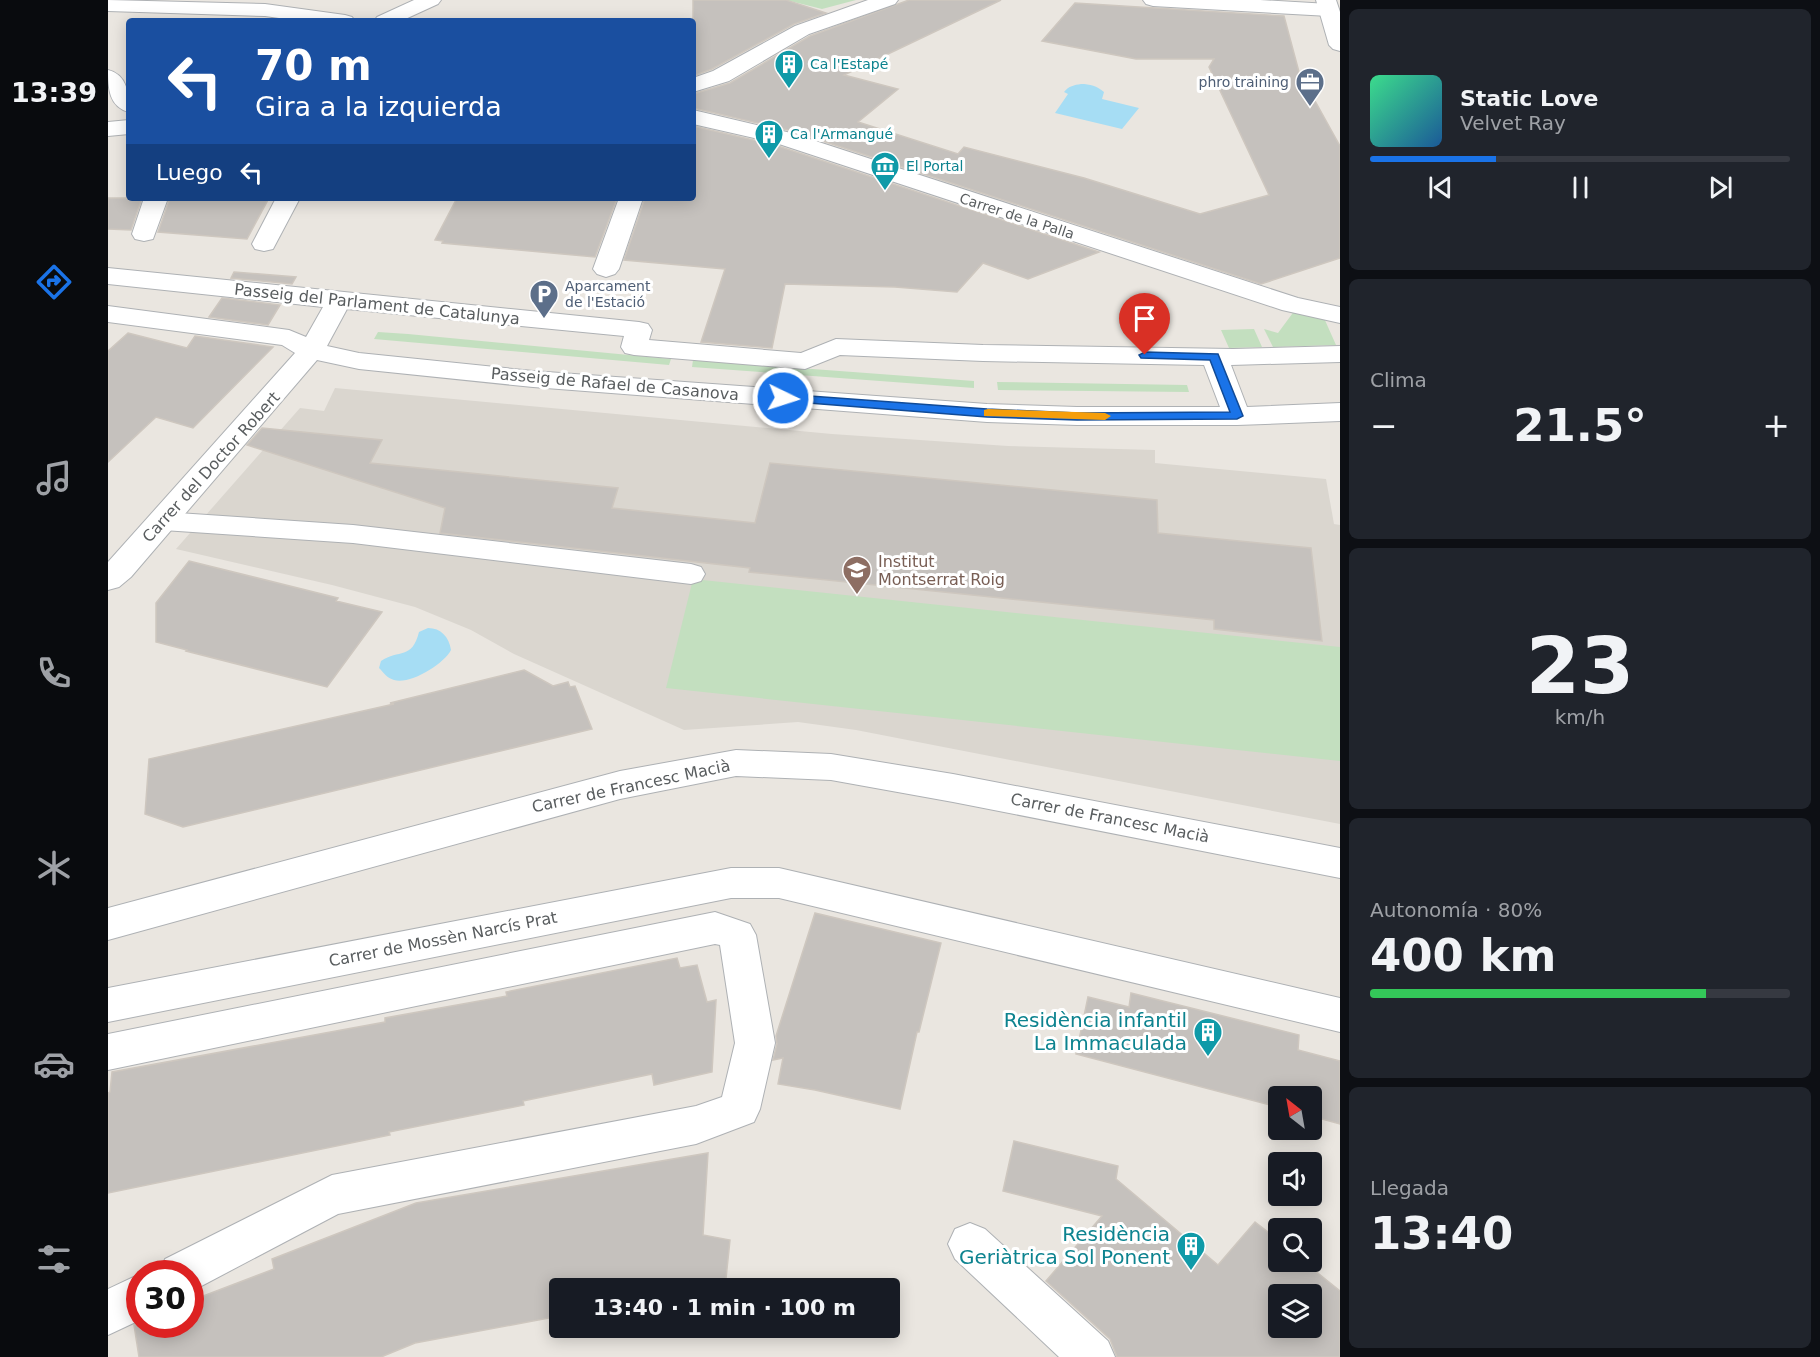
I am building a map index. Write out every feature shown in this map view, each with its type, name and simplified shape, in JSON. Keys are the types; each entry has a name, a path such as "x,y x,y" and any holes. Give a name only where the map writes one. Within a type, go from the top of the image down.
{"street":[{"path":"391,18 431,0"},
{"path":"696,84 721,76 802,30 888,0"},
{"path":"1154,0 1331,9 1340,45"},
{"path":"108,5 302,18"},
{"path":"108,77 126,101"},
{"name":"Carrer de la Palla","path":"696,118 783,138 1291,304 1340,315"},
{"path":"108,129 126,127"},
{"path":"144,234 155,201"},
{"path":"264,244 286,201"},
{"path":"606,269 630,201"},
{"name":"Passeig del Parlament de Catalunya","path":"108,276 639,330 634,347 805,361 836,347 983,353 1214,357 1340,354"},
{"name":"Carrer del Doctor Robert","path":"108,579 163,521 312,351 339,301"},
{"name":"Passeig de Rafael de Casanova","path":"108,314 289,338 312,351 360,361 533,379 987,413 1077,416 1237,416 1340,412"},
{"path":"1214,357 1237,416"},
{"name":"Carrer de Francesc Macià","path":"108,924 481,820 620,785 736,763 831,767 953,788 1340,863"},
{"name":"Carrer de Mossèn Narcís Prat","path":"108,1005 731,883 779,883 1340,1015"},
{"path":"108,1052 715,928 737,935 755,1043 739,1109 696,1125 333,1196 204,1262"},
{"path":"970,1244 1092,1357"},
{"path":"108,1313 126,1303"}],"lane":[{"path":"163,521 353,534 691,574"}],"shaded area":[{"name":"Institut Montserrat Roig","path":"335,388 832,434 1008,446 1155,450 1155,463 1326,479 1334,524 1340,525 1340,824 856,730 798,722 684,730 514,654 471,630 415,607 332,585 176,549 300,408 324,411"}],"green space":[{"path":"786,0 856,0 822,9"},
{"path":"1295,310 1324,318 1336,345 1273,347 1264,329 1278,333"},
{"path":"1254,329 1262,347 1229,348 1221,330"},
{"path":"378,332 671,359 669,365 374,339"},
{"path":"693,360 974,381 974,388 692,367"},
{"path":"997,382 1187,385 1189,392 998,390"},
{"path":"693,579 1340,647 1340,761 666,688"}],"water":[{"path":"1081,84 1093,86 1104,92 1102,99 1139,108 1122,129 1055,113 1068,94 1064,92 1072,86"},
{"path":"428,628 437,630 446,637 451,650 447,656 426,672 409,679 401,681 387,677 379,668 381,661 409,650 413,647 419,632"}],"building":[{"path":"693,0 786,0 826,13 794,24 712,69 696,75 696,18 693,18"},
{"path":"909,0 1001,0 844,75 898,89 858,122 958,154 964,147 1084,178 1200,214 1269,195 1209,67 1214,59 1136,59 1042,41 1075,3 1284,16 1299,72 1340,146 1340,258 1261,284 792,131 696,109 696,93 730,83 810,36"},
{"path":"696,127 775,145 1099,252 1028,279 983,263 957,292 895,287 785,284 772,348 701,342 725,269 624,260 644,201 696,201"},
{"path":"108,198 141,201 131,230 108,229"},
{"path":"169,201 267,201 247,239 158,232"},
{"path":"455,201 616,201 595,257 442,243 443,241 435,240"},
{"path":"234,272 296,277 292,284 231,278"},
{"path":"222,298 280,305 268,325 209,317"},
{"path":"128,333 187,348 195,336 273,347 193,428 156,417 108,462 108,351"},
{"path":"262,428 382,440 370,463 618,488 612,508 755,523 770,463 1157,500 1158,533 1311,548 1322,641 1214,629 1214,620 749,572 750,568 440,533 445,508 247,445"},
{"path":"189,561 338,598 336,601 382,612 327,687 186,651 156,642 156,603"},
{"path":"524,670 553,686 568,682 570,687 575,686 592,729 183,827 145,814 149,759 394,704 390,703"},
{"path":"815,913 941,943 919,1032 917,1032 900,1109 778,1084 783,1058 773,1060 777,1044 776,1036"},
{"path":"677,958 680,968 697,965 707,1002 716,1000 712,1072 654,1085 652,1074 523,1101 524,1105 389,1132 390,1135 108,1193 108,1093 112,1072 385,1022 385,1018 507,996 506,992"},
{"name":"Residència infantil La Immaculada","path":"1131,993 1299,1035 1298,1050 1340,1061 1340,1124 1322,1119 1322,1086 1268,1086 1268,1104 1076,1054 1088,997 1129,1007"},
{"name":"Residència Geriàtrica Sol Ponent","path":"1014,1141 1118,1166 1116,1179 1218,1265 1255,1222 1268,1232 1268,1272 1316,1272 1340,1291 1340,1357 1117,1357 1110,1339 1046,1281 1102,1216 1003,1191"},
{"path":"708,1153 703,1235 730,1240 726,1278 549,1278 549,1318 415,1343 381,1357 139,1357 136,1338 204,1338 204,1296 274,1269 272,1259 416,1203"}],"slow traffic":[{"path":"988,413 1105,416"}],"place":[{"name":"Ca l'Estapé","path":"789,90"},
{"name":"phro training","path":"1310,108"},
{"name":"Ca l'Armangué","path":"769,160"},
{"name":"El Portal","path":"885,192"},
{"name":"Aparcament de l'Estació","path":"544,320"},
{"name":"Institut Montserrat Roig","path":"857,596"},
{"name":"Residència infantil La Immaculada","path":"1208,1058"},
{"name":"Residència Geriàtrica Sol Ponent","path":"1191,1272"}],"route":[{"path":"783,398 987,413 1077,416 1237,416 1214,357 1145,355"}]}
